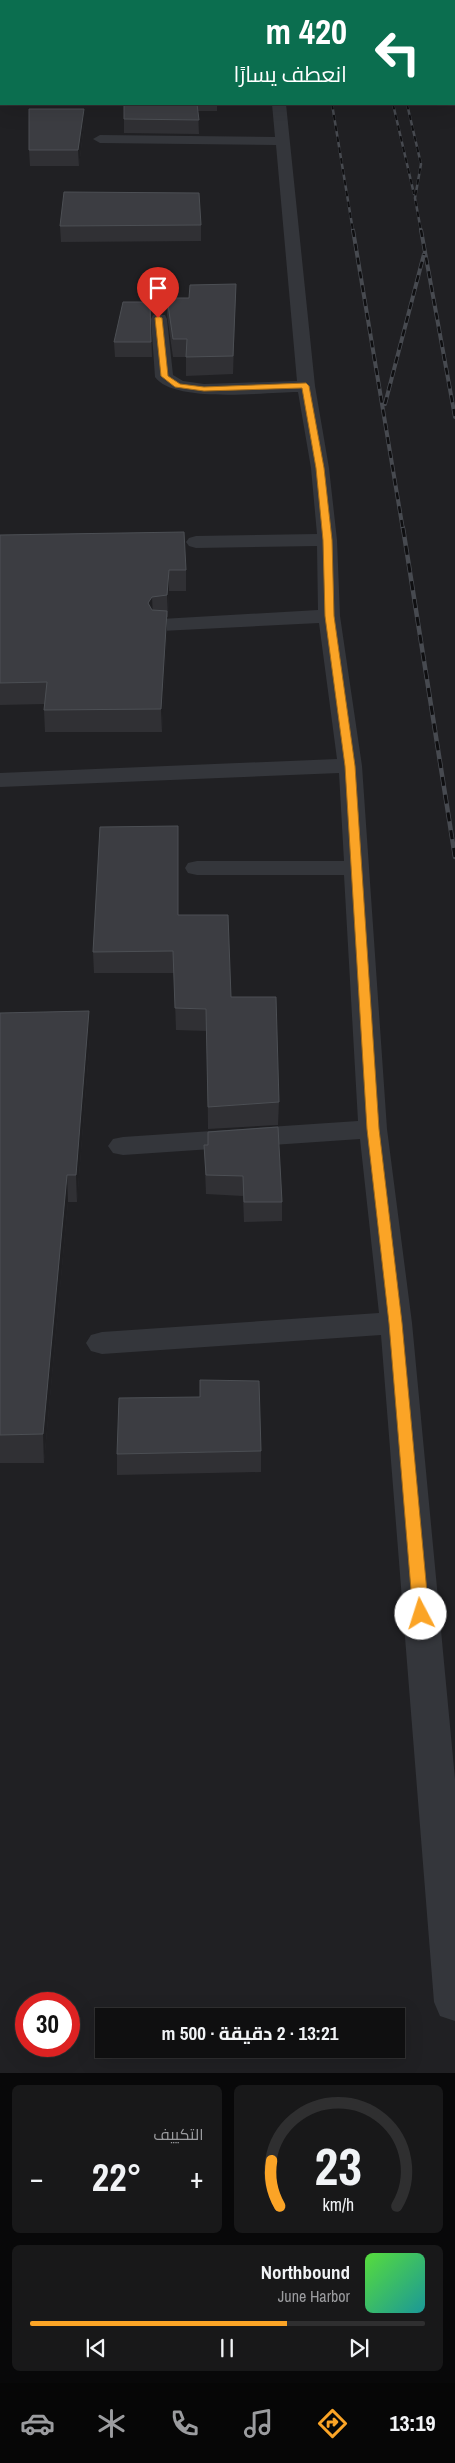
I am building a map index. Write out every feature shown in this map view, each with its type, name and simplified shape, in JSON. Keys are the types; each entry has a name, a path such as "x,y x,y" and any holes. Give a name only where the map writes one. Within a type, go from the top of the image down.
{"street":[{"path":"279,105 306,386 320,468 327,540 329,616 350,766 358,868 373,1129 396,1323 455,2002"},
{"path":"100,139 282,141"},
{"path":"158,318 164,376 178,386 204,389 306,386"},
{"path":"196,542 327,540"},
{"path":"161,625 329,616"},
{"path":"0,780 350,766"},
{"path":"197,868 358,868"},
{"path":"123,1146 373,1129"},
{"path":"102,1343 396,1323"}],"shaded area":[{"path":"0,105 455,105 455,2073 0,2073"}],"building":[{"path":"124,105 197,105 199,120 124,119"},
{"path":"29,109 84,109 78,150 29,150"},
{"path":"64,192 199,193 201,225 60,226"},
{"path":"236,284 233,356 186,357 187,339 173,339 167,298 189,298 190,285"},
{"path":"123,302 150,302 151,342 114,342"},
{"path":"184,532 186,570 169,570 167,595 152,597 148,603 152,610 167,611 161,709 44,710 47,682 0,683 0,535"},
{"path":"178,826 178,915 228,915 231,997 276,997 279,1102 208,1107 206,1009 175,1008 173,951 93,952 100,827"},
{"path":"89,1011 76,1175 67,1175 43,1434 0,1435 0,1013"},
{"path":"278,1127 282,1202 244,1202 243,1176 206,1175 204,1145 208,1145 208,1132"},
{"path":"200,1380 259,1381 261,1451 117,1454 119,1398 200,1397"}],"railway":[{"path":"332,105 353,231"},
{"path":"393,105 414,194"},
{"path":"407,105 421,164 415,198 421,231"},
{"path":"353,230 403,530"},
{"path":"421,230 455,417"},
{"path":"385,404 424,254"},
{"path":"403,528 455,857"}],"route":[{"path":"158,318 164,376 178,386 204,389 306,386 320,468 327,540 329,616 340,683 350,766 358,868 373,1129 396,1323 421,1614"}]}
